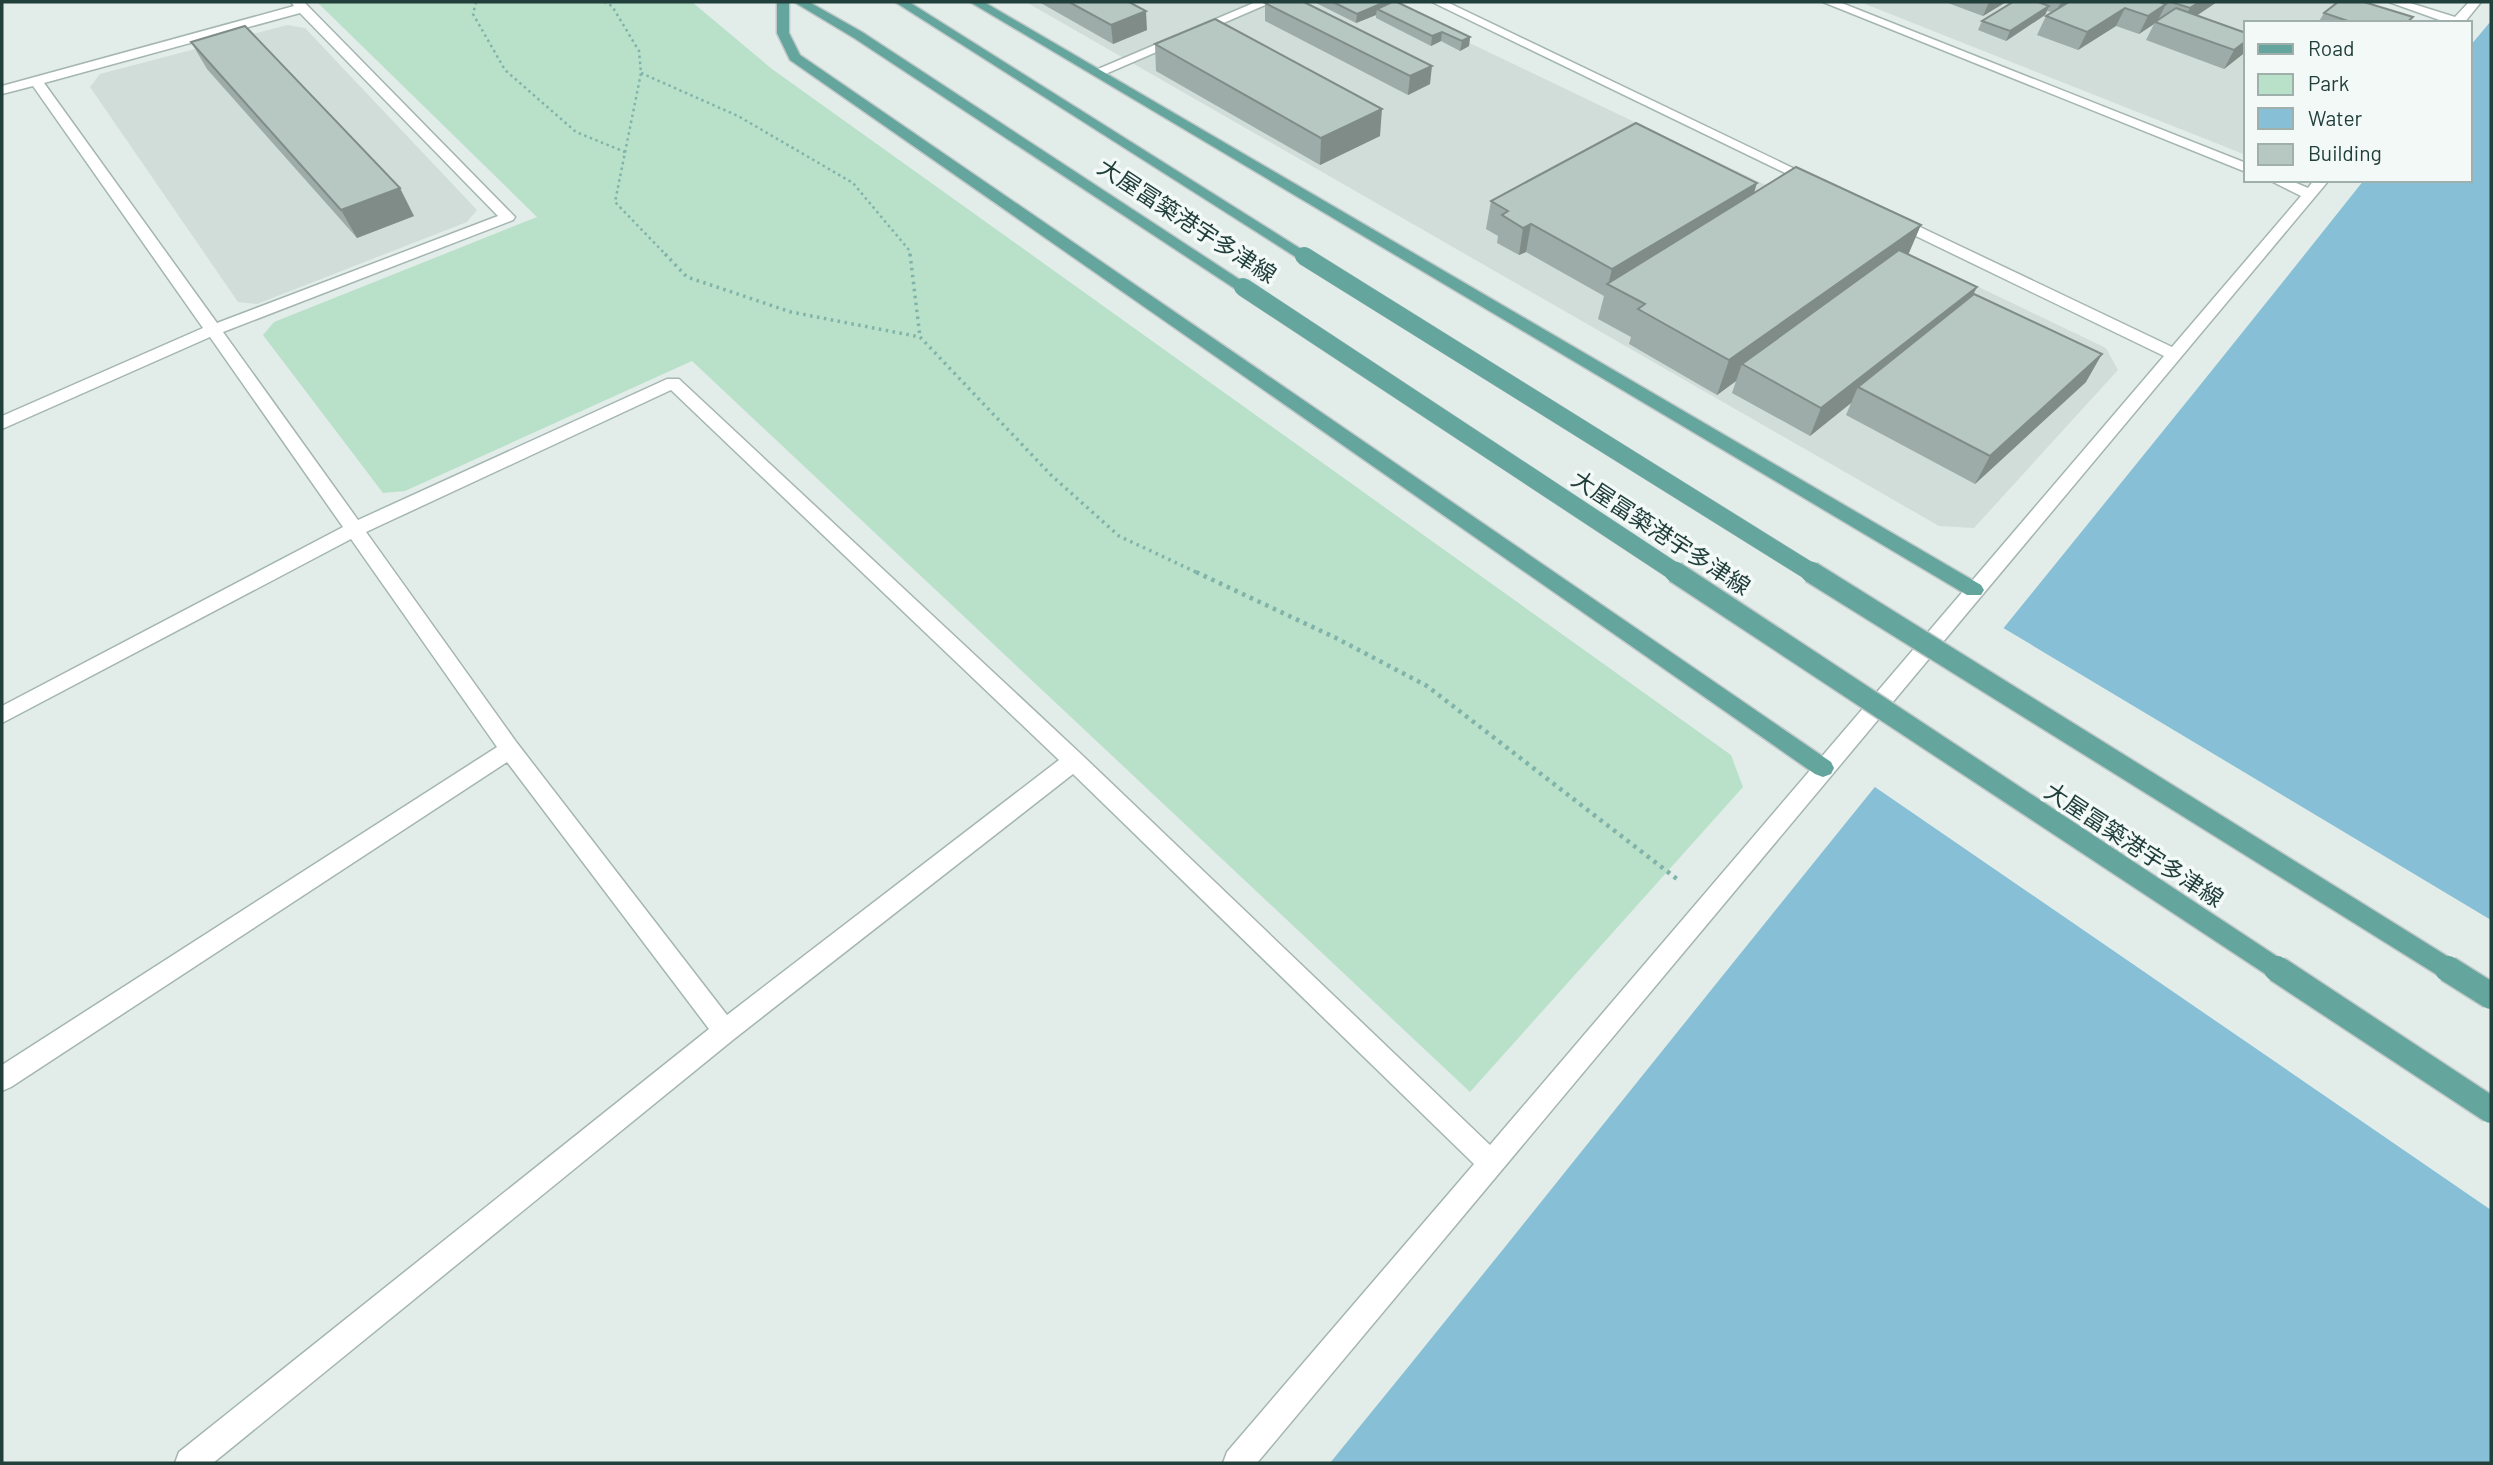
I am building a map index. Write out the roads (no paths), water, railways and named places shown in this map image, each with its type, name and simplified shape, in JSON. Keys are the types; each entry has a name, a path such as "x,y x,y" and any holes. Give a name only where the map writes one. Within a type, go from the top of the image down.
{"main road":[{"path":"783,2 783,33 795,57 1824,768"},
{"name":"大屋冨築港宇多津線","path":"800,2 858,35 1243,287 2491,1110"},
{"name":"大屋冨築港宇多津線","path":"901,2 2491,996"},
{"path":"976,2 1973,590"}],"street":[{"path":"1098,72 1266,2"},
{"path":"1438,2 1824,187"},
{"path":"1829,2 2244,167"},
{"path":"2395,2 2455,21"},
{"path":"2459,21 2475,2"},
{"path":"2,90 300,5 508,217 213,330 2,424"},
{"path":"36,80 510,749 725,1031"},
{"path":"2287,182 2316,187"},
{"path":"1238,1463 2316,187"},
{"path":"1874,211 2173,354"},
{"path":"2,715 355,529 673,383 1074,761 1491,1163"},
{"path":"2,1079 510,749"},
{"path":"190,1463 725,1031 1074,761"}],"water":[{"path":"2491,21 2491,1463 1330,1463 2362,182 2472,182 2472,44"}]}
